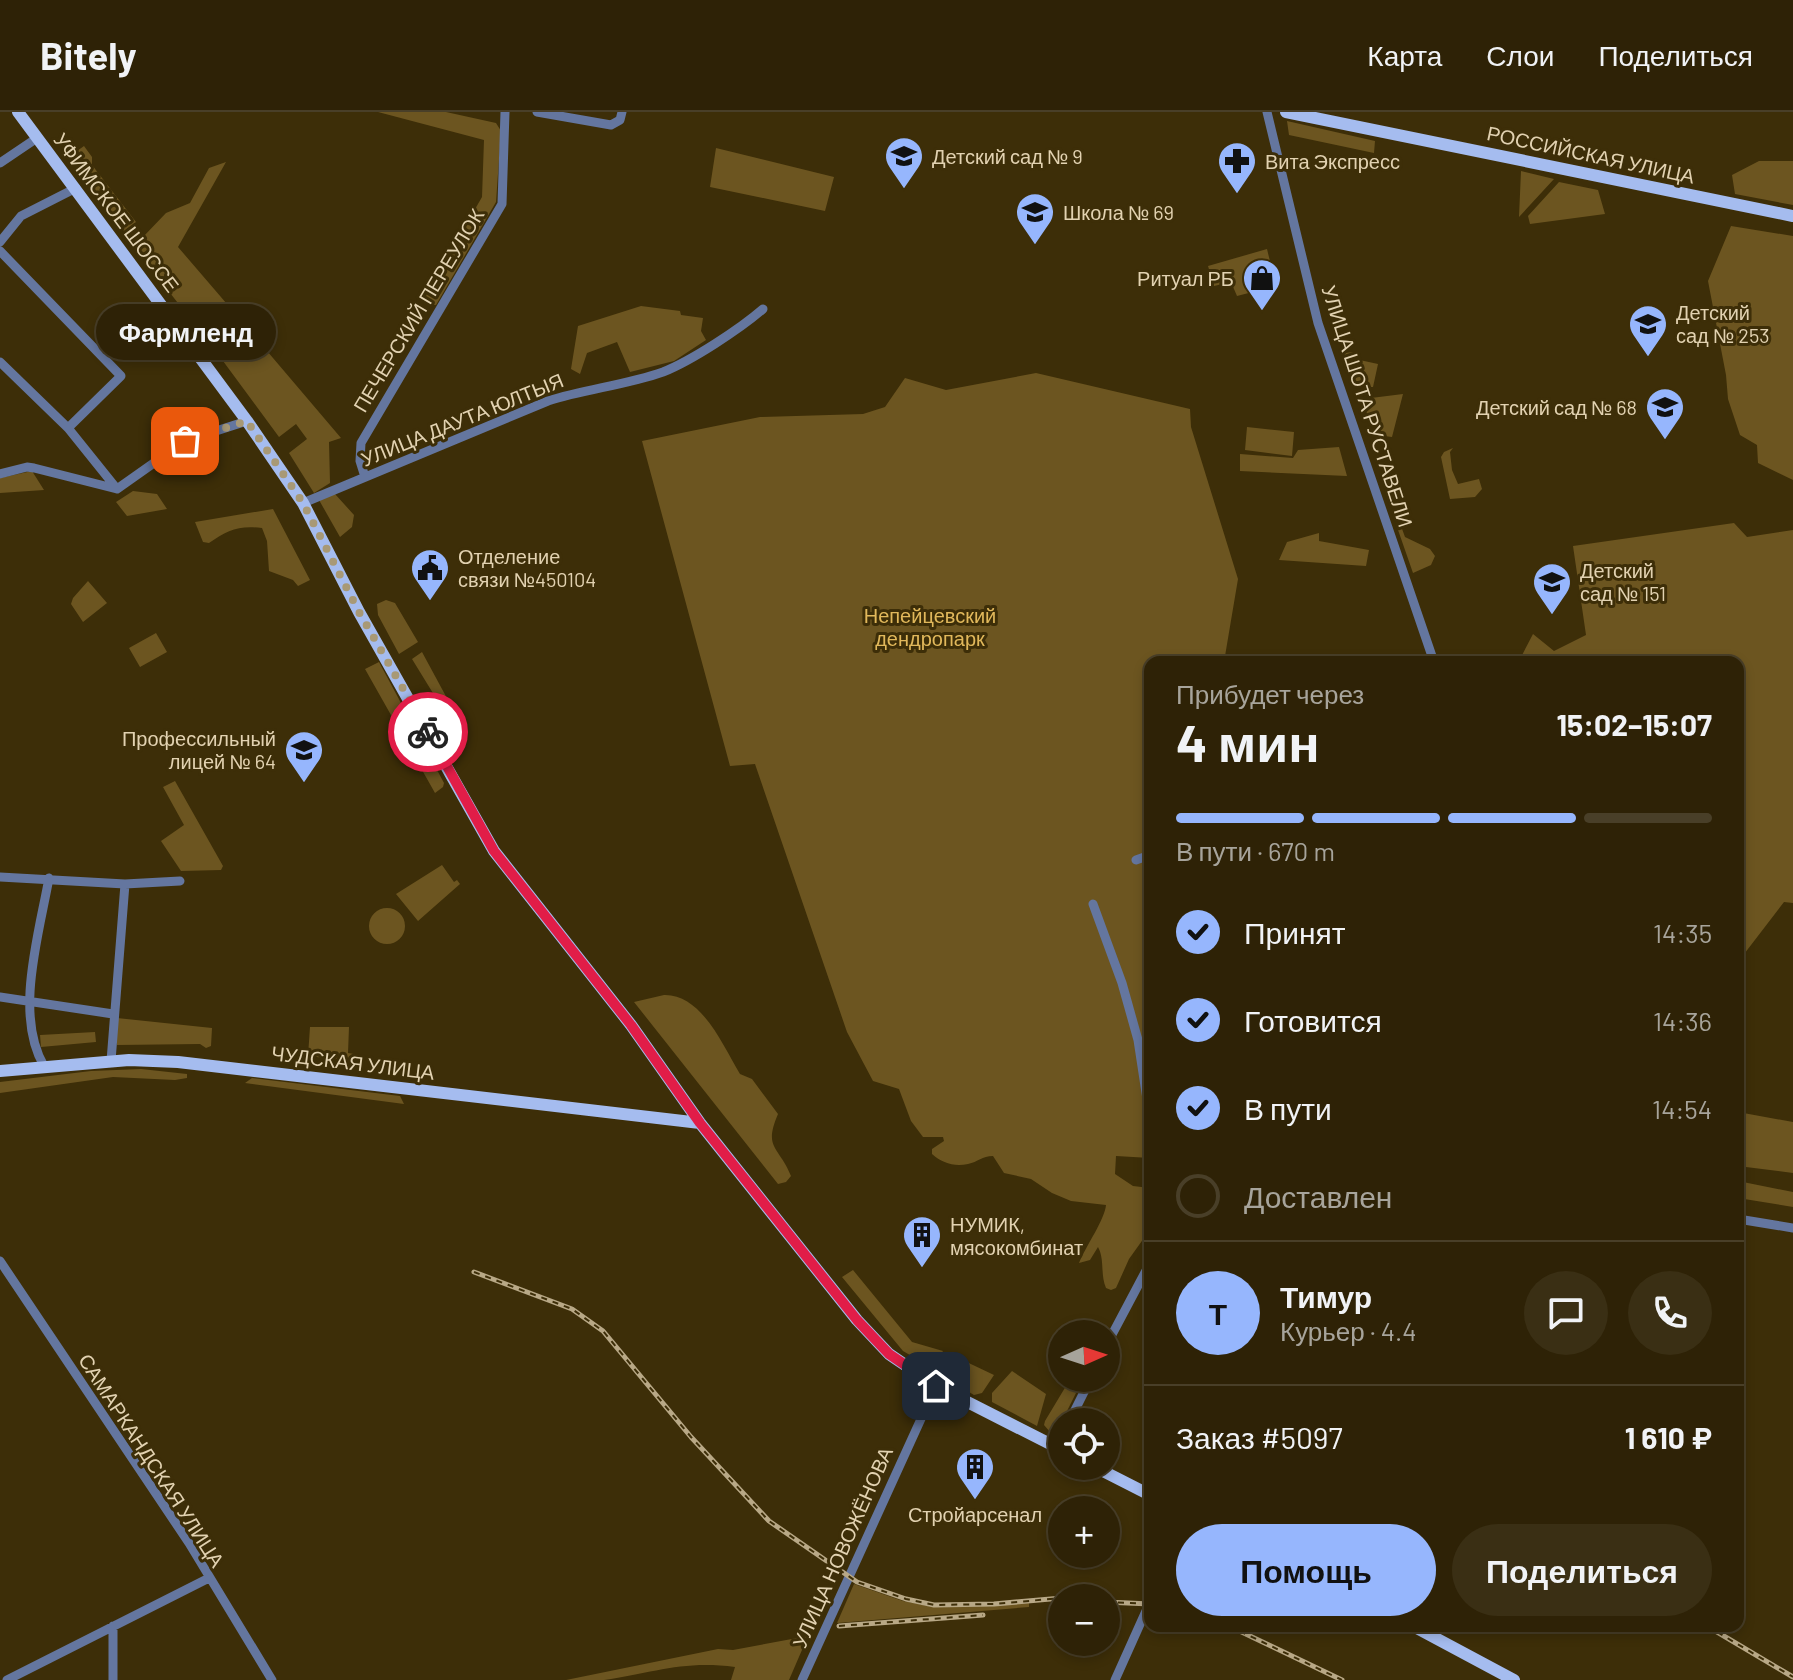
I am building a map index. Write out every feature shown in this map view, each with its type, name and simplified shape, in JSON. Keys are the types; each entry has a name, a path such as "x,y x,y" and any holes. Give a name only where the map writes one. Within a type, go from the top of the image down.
{"main road":[{"name":"УФИМСКОЕ ШОССЕ","path":"18,112 247,421 303,503 359,612 494,851 631,1025 700,1123 857,1320 889,1354 936,1386 1048,1439"},
{"name":"РОССИЙСКАЯ УЛИЦА","path":"1286,112 1793,216"},
{"name":"ЧУДСКАЯ УЛИЦА","path":"0,1071 111,1061 178,1062 700,1123"},
{"path":"1120,1480 1144,1492"},
{"path":"1424,1632 1514,1680"}],"street":[{"name":"ПЕЧЕРСКИЙ ПЕРЕУЛОК","path":"365,477 360,461 361,443 502,204 505,112"},
{"path":"537,112 611,125 621,116"},
{"name":"УЛИЦА ШОТА РУСТАВЕЛИ","path":"1267,112 1318,323 1432,656"},
{"path":"0,163 37,138"},
{"path":"0,242 21,216 76,188"},
{"path":"0,251 121,376 68,428"},
{"name":"УЛИЦА ДАУТА ЮЛТЫЯ","path":"303,503 548,401 665,371 742,327 763,309"},
{"path":"0,362 68,428 117,489"},
{"path":"0,474 27,467 117,489 185,441 247,421"},
{"path":"1136,860 1144,857"},
{"path":"0,877 125,884 180,881"},
{"path":"44,1066 34,1050 28,1002 49,878"},
{"path":"111,1061 125,884"},
{"path":"1093,904 1122,983 1138,1040 1144,1080"},
{"path":"0,997 113,1014"},
{"path":"1744,1220 1793,1228"},
{"name":"САМАРКАНДСКАЯ УЛИЦА","path":"0,1261 189,1543 272,1680"},
{"path":"1120,1320 1144,1274"},
{"name":"УЛИЦА НОВОЖЁНОВА","path":"802,1680 936,1386"},
{"path":"7,1680 209,1578"},
{"path":"1115,1680 1144,1615"},
{"path":"113,1626 113,1680"}],"green space":[{"path":"378,112 446,112 496,123 501,131 496,202 436,305 424,304 427,293 482,197 484,140"},
{"path":"1287,121 1375,141 1374,153 1289,135"},
{"path":"84,146 92,157 92,165 136,222 124,231 70,156"},
{"path":"716,148 834,177 825,211 710,187"},
{"path":"1759,161 1793,161 1793,205 1735,194 1732,175"},
{"path":"226,162 178,247 251,332 219,356 129,240 133,234 143,237 166,213 190,203 209,168"},
{"path":"1521,171 1554,179 1519,217"},
{"path":"1559,182 1598,190 1605,214 1530,224 1528,216"},
{"path":"1731,226 1793,236 1793,480 1758,463 1757,445 1740,435 1728,399 1708,281"},
{"path":"1267,249 1276,286 1237,296 1231,282 1214,286 1208,266"},
{"path":"641,306 680,311 681,315 703,318 701,331 706,340 674,361 630,372 617,342 587,353 580,374 571,369 578,326"},
{"path":"256,338 341,438 329,442 330,483 314,493 289,453 307,439 296,424 279,437 223,361"},
{"path":"1355,352 1355,359 1378,364 1373,387 1356,387 1344,353"},
{"name":"Непейцевский дендропарк","path":"1036,373 1190,409 1191,427 1238,579 1225,656 1144,656 1144,1158 1116,1156 1115,1174 1133,1186 1144,1187 1144,1238 1129,1259 1116,1288 1111,1290 1104,1283 1098,1247 1090,1260 1079,1263 1106,1205 1071,1201 1031,1179 1004,1173 993,1156 963,1165 940,1160 932,1154 932,1149 944,1141 943,1137 923,1137 911,1121 899,1089 873,1081 847,1032 755,764 730,766 642,441 760,417 863,414 885,407 905,378 946,390"},
{"path":"1403,394 1392,437 1377,435 1363,399"},
{"path":"1247,427 1294,432 1292,456 1245,450"},
{"path":"1339,447 1347,476 1240,471 1240,454 1293,458 1298,450"},
{"path":"1453,448 1450,452 1452,470 1458,484 1479,479 1482,489 1475,497 1450,499 1441,457"},
{"path":"32,471 44,490 0,493 0,478"},
{"path":"133,491 157,494 167,509 127,516 116,502"},
{"path":"335,494 354,515 352,527 340,537 319,500"},
{"path":"273,509 310,580 298,586 293,580 269,571 267,541 262,528 234,530 209,543 203,542 195,522"},
{"path":"1734,523 1747,537 1793,530 1793,903 1784,902 1744,954 1744,656 1522,656 1533,634 1554,651 1586,635 1573,546"},
{"path":"1401,526 1405,537 1430,549 1435,556 1431,565 1413,573 1397,527"},
{"path":"1319,533 1319,541 1369,550 1366,566 1279,560 1287,542"},
{"path":"88,581 107,603 83,622 71,604"},
{"path":"386,600 395,603 418,642 399,654 378,615 377,604"},
{"path":"156,633 167,652 140,667 129,648"},
{"path":"422,652 462,726 458,728 447,716 412,659"},
{"path":"379,662 444,783 435,793 365,669"},
{"path":"175,781 223,866 221,870 181,871 161,841 184,825 163,787"},
{"path":"442,865 454,882 457,880 460,884 418,921 396,894"},
{"path":"387,908 399,914 405,926 399,938 387,944 375,938 369,926 375,914"},
{"path":"664,995 690,1003 700,1012 719,1036 740,1074 752,1079 778,1114 772,1141 791,1176 786,1182 778,1184 634,1002"},
{"path":"117,1018 212,1028 211,1046 117,1045"},
{"path":"310,1027 349,1027 348,1053 360,1055 360,1062 308,1056"},
{"path":"95,1032 96,1042 41,1047 40,1035"},
{"path":"141,1069 187,1074 187,1078 113,1077 0,1093 0,1082 91,1071"},
{"path":"252,1078 400,1096 404,1104 245,1083"},
{"path":"1744,1113 1793,1122 1793,1173 1744,1167"},
{"path":"1744,1182 1793,1192 1793,1207 1744,1199"},
{"path":"853,1270 912,1342 943,1351 932,1368 903,1351 842,1277"},
{"path":"954,1356 994,1375 982,1393 974,1395 947,1379 945,1371"},
{"path":"1012,1371 1046,1394 1037,1426 992,1402 992,1393"},
{"path":"1062,1392 1076,1392 1068,1408 1053,1408"},
{"path":"854,1584 903,1601 933,1607 1029,1603 1029,1607 837,1623"},
{"path":"808,1636 789,1680 731,1680 735,1667 699,1665 604,1680 566,1680 718,1649 733,1650"}],"railway":[{"path":"474,1272 572,1309 603,1331 691,1437 769,1521 857,1582 934,1605 1048,1599"},
{"path":"1120,1603 1144,1604"},
{"path":"839,1626 983,1615"},
{"path":"1242,1632 1342,1680"},
{"path":"1717,1632 1793,1677"}],"way so far":[{"path":"185,441 247,421 303,503 359,612 428,732"}],"place":[{"name":"Детский сад № 9","path":"904,190"},
{"name":"Вита Экспресс","path":"1237,195"},
{"name":"Школа № 69","path":"1035,246"},
{"name":"Ритуал РБ","path":"1262,312"},
{"name":"Детский сад № 253","path":"1648,358"},
{"name":"Фармленд","path":"185,441"},
{"name":"Детский сад № 68","path":"1665,441"},
{"name":"Отделение связи №450104","path":"430,602"},
{"name":"Детский сад № 151","path":"1552,616"},
{"name":"Профессильный лицей № 64","path":"304,784"},
{"name":"НУМИК, мясокомбинат","path":"922,1269"},
{"name":"Стройарсенал","path":"975,1501"}],"route":[{"path":"428,732 494,851 631,1025 700,1123 857,1320 889,1354 936,1386"}]}
